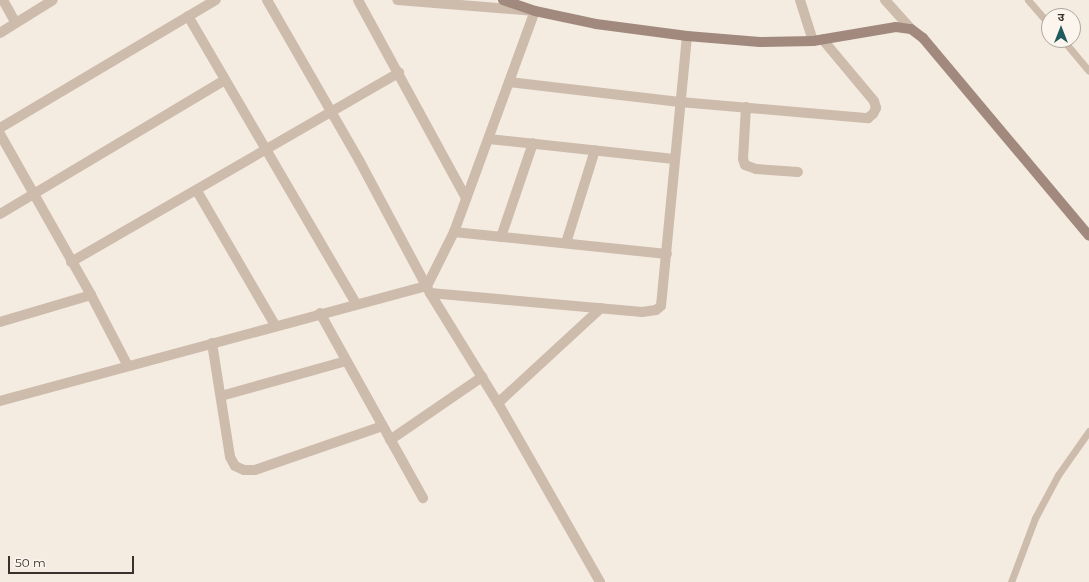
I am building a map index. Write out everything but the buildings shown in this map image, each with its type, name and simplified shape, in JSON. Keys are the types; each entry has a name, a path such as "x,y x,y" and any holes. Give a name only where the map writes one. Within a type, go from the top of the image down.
{"street":[{"path":"3,0 16,23"},
{"path":"0,33 53,0"},
{"path":"0,128 216,0"},
{"path":"267,0 331,111 428,289 498,403 600,582"},
{"path":"358,0 466,198"},
{"path":"397,0 535,11"},
{"path":"503,0 535,11 596,24 687,36 760,42 813,41 896,27 911,29"},
{"path":"800,0 813,41"},
{"path":"885,0 911,29 923,38 1089,236"},
{"path":"428,289 454,232 535,11"},
{"path":"188,16 356,304"},
{"path":"0,402 128,366 214,350 275,325 323,319 356,304 428,289 601,308 646,312 656,310 663,300 674,159 687,36"},
{"path":"509,82 680,102 868,118 873,114 874,101 823,40"},
{"path":"71,262 198,191 266,149 399,73"},
{"path":"0,214 225,80"},
{"path":"746,107 743,159 745,165 756,170 798,172"},
{"path":"0,134 32,195 91,294 128,366"},
{"path":"489,139 674,159"},
{"path":"500,237 533,144"},
{"path":"566,243 596,150"},
{"path":"198,191 275,325"},
{"path":"454,232 667,254"},
{"path":"0,322 91,294"},
{"path":"498,403 601,308"},
{"path":"323,319 423,498"},
{"path":"214,350 230,457 235,466 244,470 254,470 383,426"},
{"path":"221,396 346,361"},
{"path":"390,440 482,378"}],"lane":[{"path":"1028,0 1041,15"},
{"path":"1070,48 1089,70"},
{"path":"1011,582 1035,518 1058,475 1089,431"}]}
